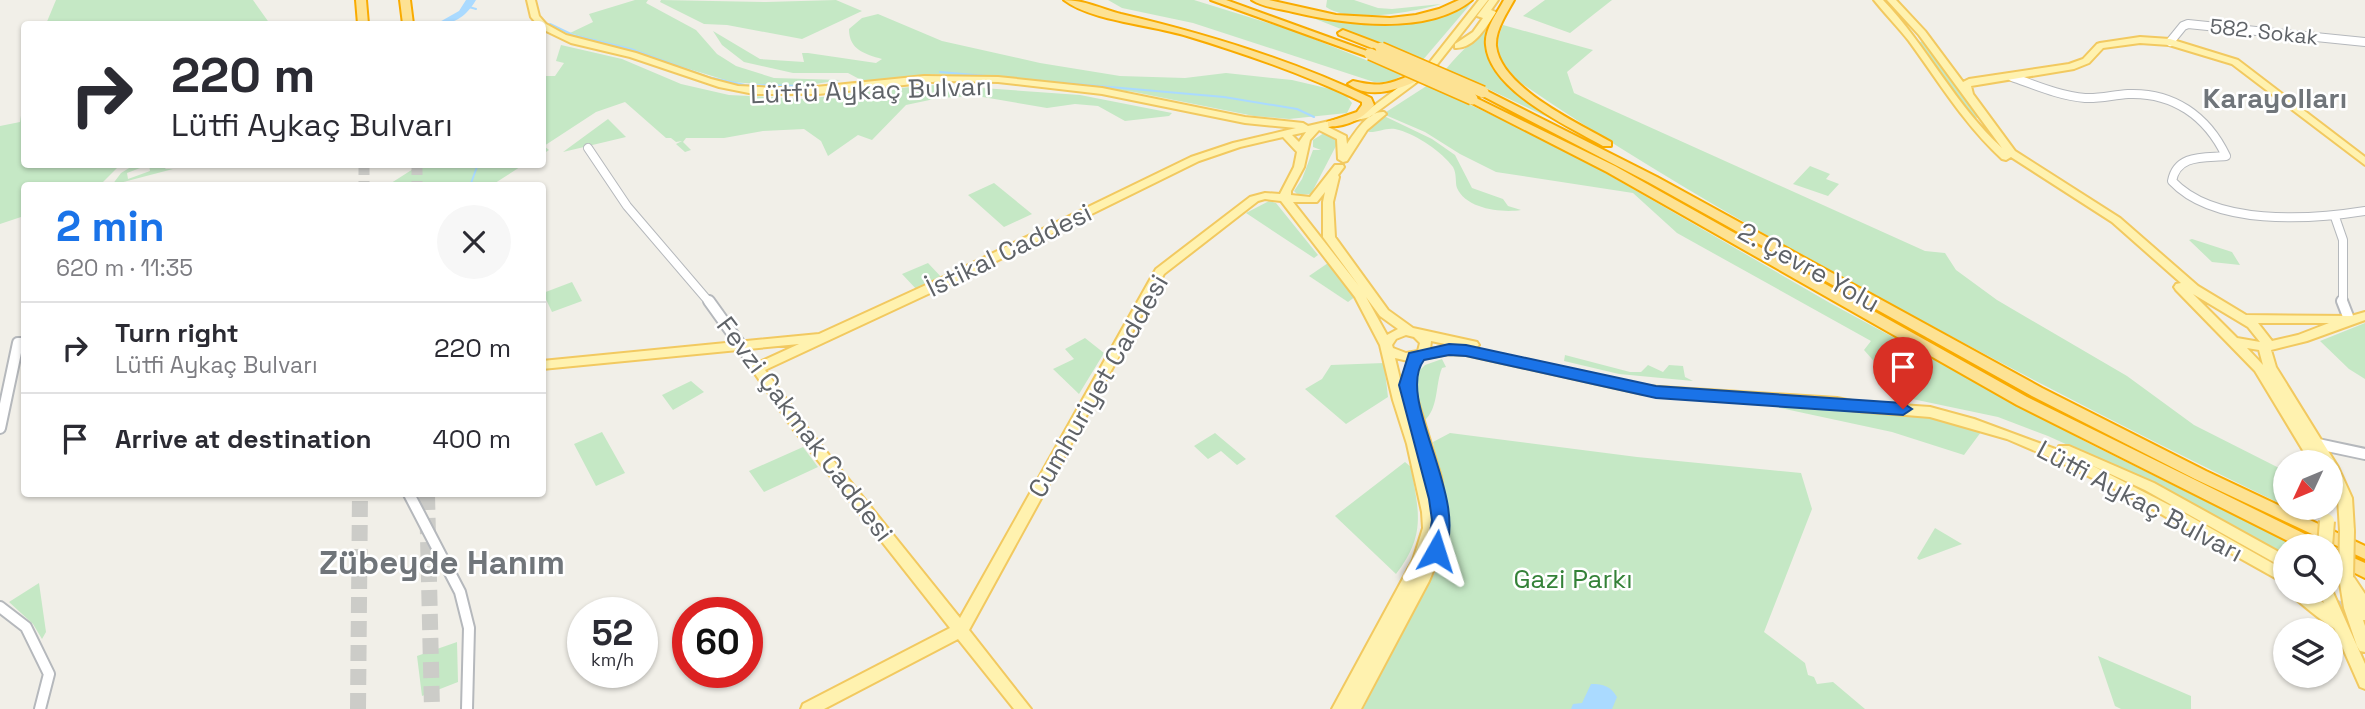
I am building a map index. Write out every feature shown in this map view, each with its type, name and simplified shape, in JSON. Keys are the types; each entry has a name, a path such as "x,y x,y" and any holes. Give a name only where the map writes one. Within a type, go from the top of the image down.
{"highway":[{"path":"361,0 363,21"},
{"path":"405,0 408,21"},
{"path":"1069,0 1096,11 1178,29 1391,102"},
{"path":"1100,0 1115,9 1181,24 1371,89 1390,90 1424,74"},
{"path":"1203,0 1232,5"},
{"name":"2. Çevre Yolu","path":"1216,0 1477,95 2022,401 2289,534"},
{"name":"2. Çevre Yolu","path":"1244,0 1381,48 1609,155 2014,380 2190,470 2365,553"},
{"path":"1257,0 1316,15 1354,20 1417,18 1446,10 1467,0"},
{"path":"1446,10 1462,0"},
{"path":"1509,0 1494,30 1491,47 1495,62 1510,80 1539,103 1717,210 1741,229"},
{"path":"1332,124 1361,114 1368,105 1364,97 1336,85"},
{"path":"2343,560 2365,570"}],"main road":[{"path":"523,0 524,14 529,21"},
{"name":"Lütfü Aykaç Bulvarı","path":"531,0 538,21"},
{"path":"1878,0 1984,138 2007,157 2127,237 2217,322 2259,368 2310,450"},
{"path":"1891,0 1932,47 2011,153 2124,226 2202,295 2244,318 2263,335 2267,348 2266,360 2321,450"},
{"path":"1353,709 1428,569 1439,541 1441,520 1434,477 1407,385 1426,342 1384,313 1329,237 1329,193 1341,163 1363,128 1424,74 1491,2"},
{"path":"1340,709 1418,565 1430,528 1424,485 1399,400 1388,348 1360,296 1285,198 1286,191 1299,167 1306,137 1316,126 1361,117 1391,102 1436,72 1458,46 1476,34 1491,2"},
{"name":"Lütfü Aykaç Bulvarı","path":"546,30 566,43 629,59 704,86 737,94 785,97 944,78 1115,93 1264,122 1316,126"},
{"path":"1912,42 1913,39 1921,39 1932,47"},
{"path":"1968,96 1966,85 1969,82 2079,64 2104,45 2140,40 2170,42 2235,62 2365,162"},
{"path":"1946,67 1966,75 2008,77"},
{"name":"Lütfü Aykaç Bulvarı","path":"856,88 939,83 1069,91 1272,128 1286,135 1303,152"},
{"path":"1962,111 1977,122 1988,119"},
{"path":"1248,123 1261,131 1264,139"},
{"path":"1316,126 1342,138 1341,163"},
{"name":"İstikal Caddesi","path":"757,368 1053,230 1195,159 1316,126"},
{"name":"Cumhuriyet Caddesi","path":"961,630 1160,272 1254,200 1265,196 1312,200 1341,163"},
{"path":"2202,295 2249,312 2290,320"},
{"path":"2217,322 2216,318 2224,314 2244,318 2349,320"},
{"path":"2235,341 2267,348 2365,316"},
{"path":"1388,348 1392,336 1414,332"},
{"name":"Lütfi Aykaç Bulvarı","path":"1414,332 1548,365 1577,375"},
{"path":"546,365 824,337"},
{"path":"1388,348 1399,356 1418,356"},
{"name":"Lütfi Aykaç Bulvarı","path":"1418,356 1449,350 1466,351 1656,392 1837,403 1852,407 1931,412 2039,446 2107,478 2273,571"},
{"name":"Fevzi Çakmak Caddesi","path":"757,368 799,427 1023,709"},
{"path":"1837,403 1852,401 1932,406 2000,425 2101,463 2141,482 2273,556"},
{"path":"2039,446 2273,579"},
{"path":"2064,449 2116,475 2273,564"},
{"path":"2343,492 2346,498 2346,577 2351,608 2365,646"},
{"path":"2346,577 2365,611"},
{"path":"2314,604 2330,618"},
{"path":"809,709 961,630"},
{"path":"2343,635 2365,682"}],"street":[{"name":"582. Sokak","path":"2170,42 2183,26 2188,24 2365,42"},
{"path":"2008,77 2081,98 2137,94 2160,97 2183,105 2204,121 2226,156 2182,162 2174,171 2172,181 2188,196 2220,210 2335,216 2365,211"},
{"name":"Fevzi Çakmak Caddesi","path":"588,148 627,206 711,304 757,368"},
{"path":"2335,216 2342,230 2341,294 2343,308 2349,320"},
{"path":"0,428 21,343"},
{"path":"2318,444 2365,454"},
{"path":"411,497 460,592 469,628 467,709"},
{"path":"0,607 26,627 49,674 40,709"}],"green space":[{"path":"56,0 253,0 268,21 47,21"},
{"path":"635,0 648,0 646,3 696,30 717,54 736,66 774,78 841,80 795,87 732,82 570,33 593,22 589,14"},
{"path":"836,0 862,11 802,39 727,25 704,24 660,2"},
{"path":"1108,0 1194,0 1294,31 1403,75 1388,83 1374,82 1193,23 1122,8"},
{"path":"1327,0 1354,0 1378,8 1392,9 1441,4 1399,13 1366,16 1337,12 1326,7"},
{"path":"1474,0 1422,61 1303,14 1353,22 1405,22"},
{"path":"1545,0 1612,0 1570,33 1523,16"},
{"path":"878,14 942,41 1040,63 1120,76 1185,78 1226,73 1292,80 1343,92 1352,103 1347,113 1289,119 1254,116 1134,92 1031,79 932,74 863,81 848,73 793,73 744,62 722,45 713,31 760,59 804,62 802,53 808,53 876,63 882,59 859,50 852,42 849,29 862,18"},
{"path":"1494,19 1487,45 1490,59 1498,72 1524,96 1581,133 1446,69"},
{"path":"1503,25 1593,50 1567,72 1574,93 1925,251 1945,253 1956,270 1997,300 2127,376 2194,425 2273,465 2273,500 2127,428 1919,319 1690,191 1518,81 1500,55"},
{"path":"1916,41 1922,42 1982,119 1973,117"},
{"path":"561,45 622,59 681,84 729,95 804,99 928,85 954,86 1080,95 1172,113 1169,116 1125,121 1098,106 1075,104 1047,108 977,96 939,98 906,105 872,140 858,135 828,156 821,141 804,129 763,131 724,138 686,138 683,142 691,150 685,152 676,144 682,141 666,138 625,102 596,112 546,145 546,76 555,76 564,63 556,61"},
{"path":"1428,85 1564,149 1830,303 2088,443 2273,535 2273,551 2123,470 2048,436 1998,417 1898,396 1887,376 1864,350 1871,341 1677,233 1633,193 1496,172 1425,132 1383,114"},
{"path":"1382,115 1432,139 1455,155 1472,188 1503,199 1508,206 1521,210 1495,210 1468,201 1457,188 1453,167 1429,145 1395,129 1368,132"},
{"path":"21,116 21,168 117,168 103,182 21,182 21,217 0,224 0,126 20,122"},
{"path":"608,119 626,137 563,152"},
{"path":"1324,133 1333,137 1337,144 1311,194 1298,195 1294,191 1302,179 1313,150 1321,150 1313,147 1313,140"},
{"path":"1810,166 1830,174 1826,179 1839,184 1828,196 1793,184"},
{"path":"129,168 140,168 127,173 128,179 150,171 150,168 173,169 123,182 114,182"},
{"path":"415,168 518,168 497,182 393,182"},
{"path":"994,183 1032,214 1004,227 968,195"},
{"path":"1269,201 1276,203 1318,255 1314,258 1246,213"},
{"path":"2189,240 2232,252 2240,265 2212,262"},
{"path":"928,263 944,280 918,291 902,274"},
{"path":"1328,263 1356,296 1348,302 1309,276"},
{"path":"572,282 582,301 552,312 546,299 546,292"},
{"path":"2365,323 2365,379 2349,369 2320,341"},
{"path":"1085,338 1104,353 1079,394 1053,369 1074,359 1065,349"},
{"path":"1565,355 1630,372 1641,372 1648,365 1663,372 1669,365 1683,366 1685,377 1693,381 1619,374 1564,361"},
{"path":"1442,359 1446,367 1442,368 1432,410 1424,421 1414,376 1425,365"},
{"path":"1384,363 1388,397 1346,424 1305,389 1322,379 1331,365"},
{"path":"691,381 704,392 673,410 662,395"},
{"path":"1776,407 1906,414 1957,424 1981,432 1964,455 1892,432"},
{"path":"602,432 625,473 596,486 574,444"},
{"path":"1215,433 1246,459 1237,465 1221,451 1208,459 1194,446"},
{"name":"Gazi Parkı","path":"1450,433 1637,457 1801,473 1812,509 1764,632 1805,663 1808,675 1814,677 1817,684 1833,682 1865,709 1363,709 1422,594 1444,558 1448,524 1433,442"},
{"path":"803,447 818,467 764,492 749,471"},
{"path":"1405,462 1411,467 1418,523 1412,547 1396,574 1335,516"},
{"path":"1935,528 1962,544 1919,560 1917,558"},
{"path":"39,583 46,632 42,639 33,624 9,602"},
{"path":"457,642 458,682 422,696 417,656"},
{"path":"2098,656 2191,696 2191,709 2121,709 2115,706"}],"water":[{"path":"1591,684 1600,684 1612,690 1617,697 1612,709 1571,709 1573,704 1582,703"}],"waterway":[{"path":"447,21 463,13 471,0"},
{"path":"469,7 476,9"},
{"path":"550,24 573,35 631,49 708,77 745,85 808,86"},
{"path":"940,72 1224,97 1297,109 1314,117"},
{"path":"471,182 477,168"}],"tunnel":[{"path":"364,168 364,182"},
{"path":"417,168 417,182"},
{"path":"358,709 360,497"},
{"path":"427,497 432,709"},
{"path":"2331,604 2365,622"}],"district":[{"name":"Karayolları","path":"2275,98"},
{"name":"Zübeyde Hanım","path":"442,562"}],"route":[{"path":"1436,551 1441,520 1438,499 1423,435 1407,385 1415,357 1421,355 1449,350 1466,351 1656,392 1903,409"}]}
